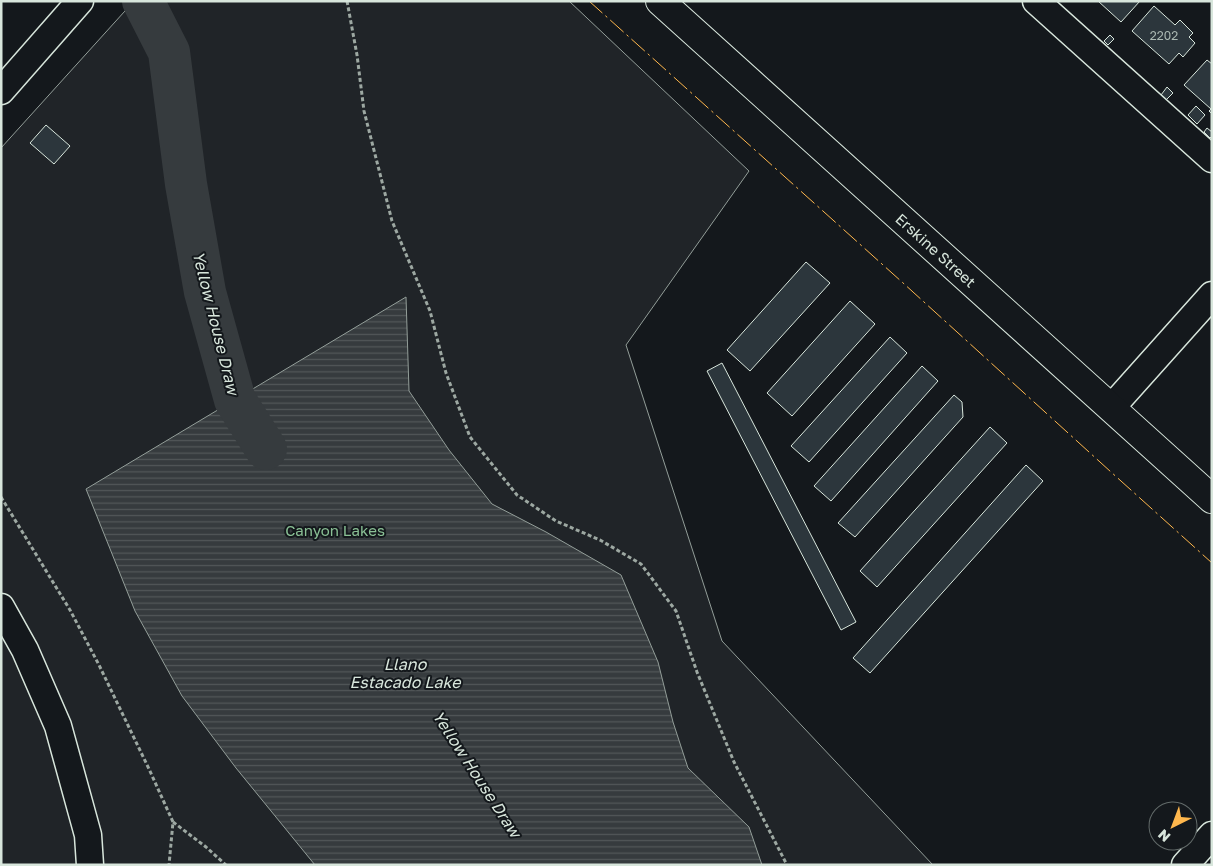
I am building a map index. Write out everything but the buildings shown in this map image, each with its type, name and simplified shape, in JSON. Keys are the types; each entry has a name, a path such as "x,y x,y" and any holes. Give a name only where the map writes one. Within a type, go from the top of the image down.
{"main road":[{"name":"Erskine Street","path":"660,1 1212,499"}],"street":[{"path":"1,91 80,1"},
{"path":"1036,1 1212,159"},
{"path":"1111,408 1212,296"},
{"path":"1,608 25,650 58,726 88,835 90,865"},
{"path":"1185,865 1212,835"}],"path":[{"path":"348,1 364,111 392,221 430,312 446,374 470,437 517,495 556,521 600,540 641,564 676,610 697,672 734,762 787,865"},
{"path":"1,498 70,610 100,665 173,822 226,865"},
{"path":"170,865 173,822"}],"green space":[{"name":"Canyon Lakes","path":"134,1 569,1 749,171 626,345 722,641 933,865 1,865 1,148"}],"water":[{"name":"Llano Estacado Lake","path":"406,297 409,391 449,450 492,504 546,532 621,575 658,662 673,722 688,768 749,827 762,865 315,865 236,768 182,696 135,611 86,489"}],"waterway":[{"name":"Yellow House Draw","path":"143,1 169,52 186,184 205,292 235,400 266,449"}],"power":[{"path":"589,1 1212,563"}]}
